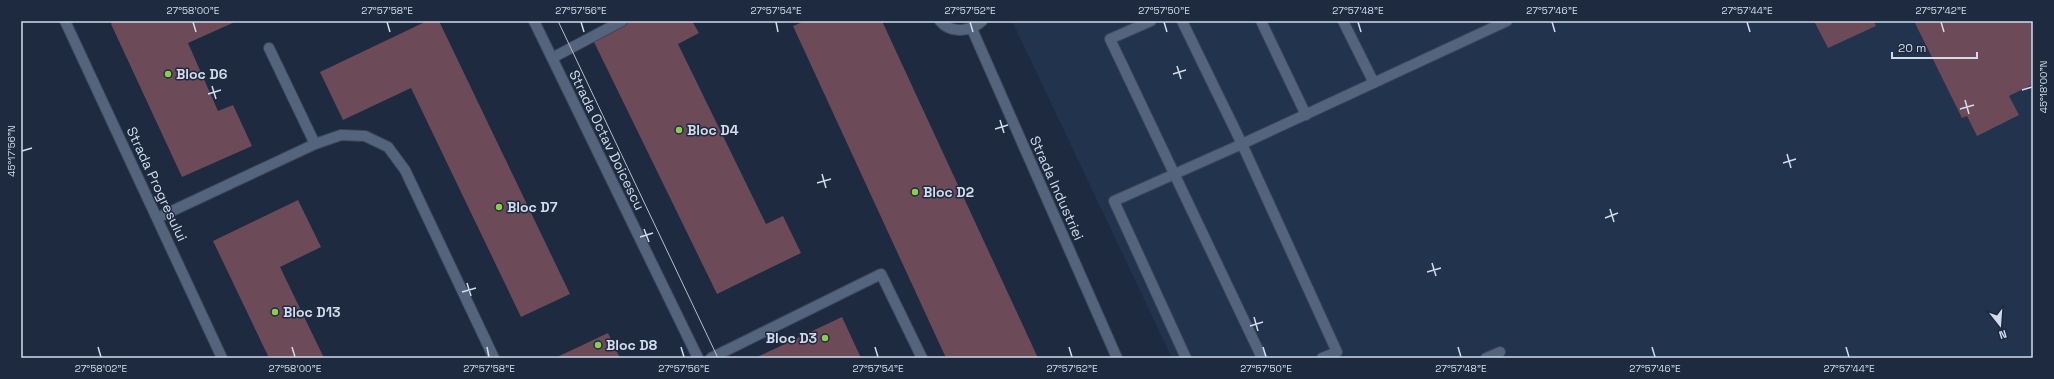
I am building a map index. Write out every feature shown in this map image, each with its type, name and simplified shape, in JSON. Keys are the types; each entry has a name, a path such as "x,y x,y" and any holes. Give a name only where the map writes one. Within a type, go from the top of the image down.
{"street":[{"name":"Strada Progresului","path":"65,21 222,358"},
{"name":"Strada Octav Doicescu","path":"534,21 698,358"},
{"path":"552,58 622,21"},
{"path":"940,21 951,29 961,31 972,29 982,21"},
{"path":"1151,21 1110,39 1262,358"},
{"path":"1182,21 1242,144 1337,352 1322,358"},
{"path":"1261,21 1306,115"},
{"path":"1343,21 1374,83"},
{"path":"1186,358 1114,201 1306,115 1507,21"},
{"name":"Strada Industriei","path":"972,29 1117,358"},
{"path":"269,48 315,144"},
{"path":"157,218 315,144 341,135 365,136 388,147 405,170 494,358"},
{"path":"711,358 881,274 922,358"},
{"path":"1486,358 1500,352"}],"shaded area":[{"path":"1012,21 2033,21 2033,358 1172,358"}],"building":[{"name":"Bloc D6","path":"113,21 237,21 188,43 218,111 233,105 252,146 182,177 111,24"},
{"name":"Bloc D7","path":"427,21 439,21 570,294 521,317 411,88 343,120 320,72"},
{"name":"Bloc D4","path":"631,21 692,21 699,33 678,44 766,224 783,216 801,253 717,294 593,40"},
{"name":"Bloc D2","path":"805,21 882,21 1038,358 946,358 793,26"},
{"path":"1814,21 1874,21 1876,26 1828,48"},
{"path":"1914,21 2033,21 2033,84 2009,96 2019,115 1977,136 1967,116 1962,118"},
{"name":"Bloc D13","path":"298,200 321,247 280,267 324,358 269,358 213,241"},
{"name":"Bloc D3","path":"842,317 861,358 755,358"},
{"name":"Bloc D8","path":"608,333 620,358 555,358"}],"tram line":[{"path":"558,21 718,358"}],"place":[{"name":"Bloc D6","path":"168,74"},
{"name":"Bloc D4","path":"679,130"},
{"name":"Bloc D2","path":"915,192"},
{"name":"Bloc D7","path":"499,207"},
{"name":"Bloc D13","path":"275,312"},
{"name":"Bloc D3","path":"825,338"},
{"name":"Bloc D8","path":"598,345"}]}
